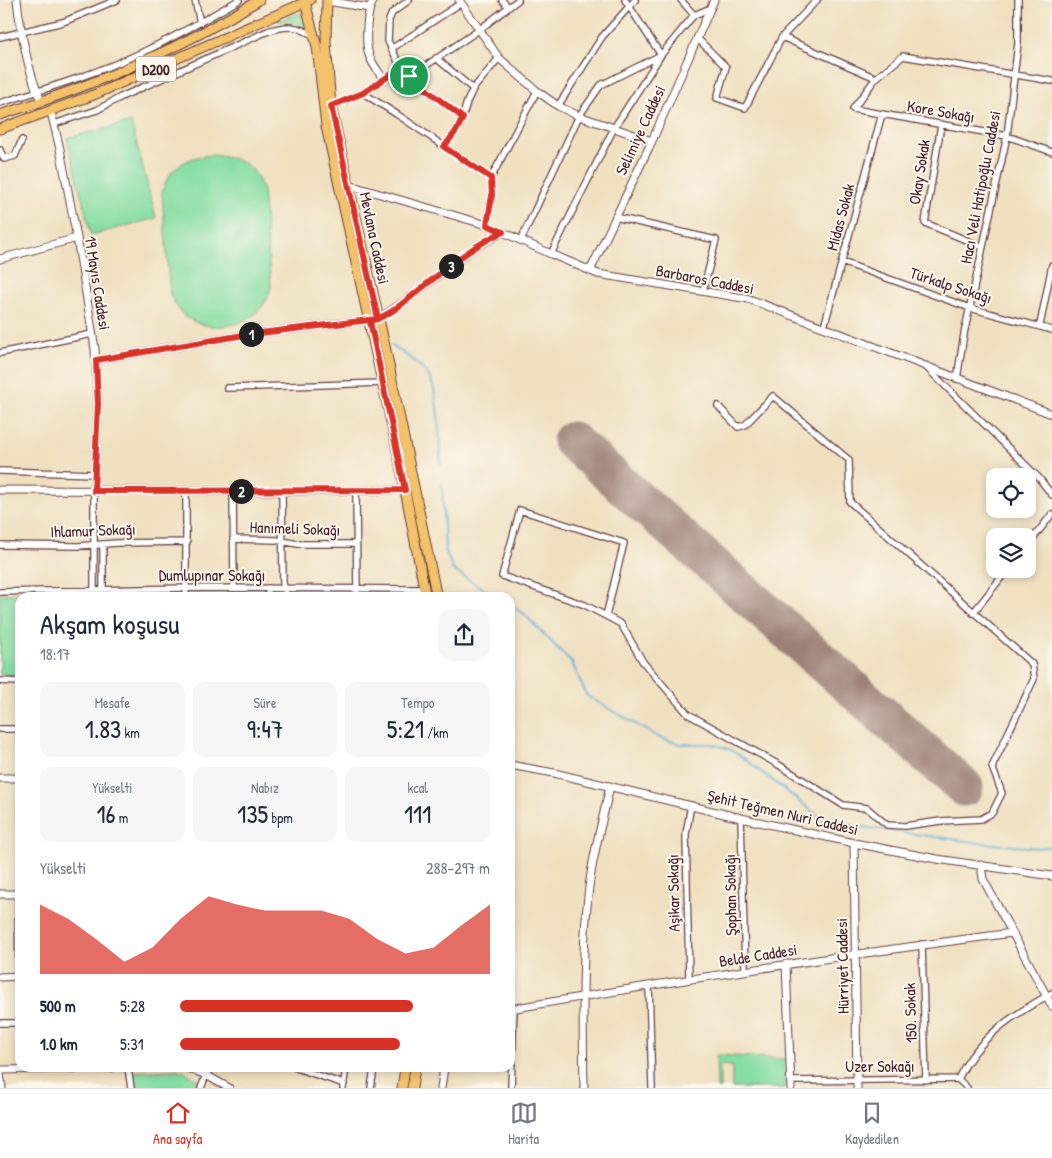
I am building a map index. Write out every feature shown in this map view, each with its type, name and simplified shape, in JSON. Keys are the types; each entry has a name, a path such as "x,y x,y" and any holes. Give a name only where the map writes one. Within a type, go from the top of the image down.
{"main road":[{"name":"D200","path":"0,115 41,101 158,54 204,32 259,0"},
{"name":"Mevlana Caddesi","path":"327,0 326,42 331,106 349,185 374,320 382,383 425,592"},
{"name":"D200","path":"0,129 51,112 166,65 306,1"},
{"name":"Mevlana Caddesi","path":"306,1 317,47 326,126 374,320 436,592"},
{"path":"402,1088 404,1072"},
{"path":"412,1088 414,1072"}],"street":[{"path":"17,0 21,32 41,101"},
{"path":"0,37 63,22 117,0"},
{"path":"195,0 200,23"},
{"path":"0,103 74,80 144,52 239,0"},
{"path":"327,0 369,8"},
{"path":"374,0 369,8 369,52 384,80"},
{"path":"409,0 394,11 390,17 388,41 391,49 402,70 463,118"},
{"path":"502,0 508,8"},
{"path":"409,76 479,30 518,0"},
{"path":"558,106 602,37 627,3 635,0"},
{"path":"681,0 694,15"},
{"name":"Selimiye Caddesi","path":"590,271 652,141 714,0"},
{"path":"697,38 726,67 716,98 744,108 782,37 817,0"},
{"name":"Hacı Veli Hatipoğlu Caddesi","path":"957,378 1007,136 1018,43 1018,0"},
{"path":"391,49 460,1 498,58 537,92 558,106 579,116 652,141"},
{"path":"627,3 662,55"},
{"path":"551,254 614,128 662,55 694,15 710,8"},
{"path":"54,124 97,110 121,97 268,31 290,26 299,28 314,37"},
{"path":"782,37 876,78 903,56 1052,80"},
{"path":"520,240 579,116 601,85 662,55"},
{"path":"436,58 473,89"},
{"path":"444,147 463,118 473,89 498,58"},
{"path":"166,65 170,75"},
{"path":"331,106 363,93 398,70 402,70"},
{"name":"Kore Sokağı","path":"876,78 852,109 1007,136 1052,152"},
{"path":"487,225 492,196 491,178 537,92"},
{"path":"363,93 491,178"},
{"name":"19 Mayıs Caddesi","path":"51,112 77,238 96,360 98,404 94,491"},
{"name":"Midas Sokak","path":"824,327 882,114"},
{"name":"Okay Sokak","path":"941,124 925,223 983,247"},
{"path":"0,150 4,159 15,156 22,140"},
{"name":"Barbaros Caddesi","path":"349,185 487,225 590,271 609,276 749,299 1052,414"},
{"path":"615,217 716,240 703,291"},
{"path":"96,360 244,335 374,320 404,302 474,248 503,232"},
{"path":"0,259 77,238"},
{"name":"Türkalp Sokağı","path":"842,262 970,308 1040,325 1052,330"},
{"path":"1040,325 1052,265"},
{"path":"0,352 92,334"},
{"path":"925,366 1039,478 1052,495"},
{"path":"227,388 382,383"},
{"path":"718,406 738,427 745,425 773,396 849,460 850,502"},
{"path":"606,616 624,542 520,510 502,576 585,605 621,624 642,662 688,714 778,765 843,805 867,808 887,825 905,826 941,821 981,819 992,813 1002,794 992,767 1034,679 1032,664 850,502 849,466"},
{"path":"0,471 95,474"},
{"path":"0,490 405,490"},
{"path":"94,491 94,590"},
{"path":"186,491 186,592"},
{"path":"233,491 234,588"},
{"path":"282,491 282,541 285,592"},
{"path":"356,491 357,589"},
{"path":"1036,535 1052,514"},
{"name":"Hanımeli Sokağı","path":"233,539 282,541 298,544 356,544"},
{"name":"Ihlamur Sokağı","path":"0,545 94,545 186,542"},
{"path":"103,544 103,589"},
{"path":"973,613 1001,578"},
{"name":"Dumlupınar Sokağı","path":"0,592 103,589 284,588 408,592"},
{"path":"0,681 15,682"},
{"path":"0,729 15,729"},
{"name":"Şehit Teğmen Nuri Caddesi","path":"515,766 533,768 854,843 1052,876"},
{"path":"0,778 15,778"},
{"path":"584,1088 582,996 589,886 610,786"},
{"name":"Aşikar Sokağı","path":"689,980 686,834 690,805"},
{"name":"Şophan Sokağı","path":"742,818 745,971"},
{"name":"Hürriyet Caddesi","path":"854,843 857,1084"},
{"path":"981,865 983,879 1012,933 1049,994 1052,1006"},
{"path":"0,894 15,894"},
{"name":"Belde Caddesi","path":"515,1008 582,996 856,953 1012,933"},
{"name":"150. Sokak","path":"922,944 926,1080"},
{"path":"786,964 791,1084"},
{"path":"0,977 15,976"},
{"path":"649,986 652,1088"},
{"path":"967,1088 958,1079 968,1059 1003,1024 1049,994"},
{"path":"0,1023 15,1023"},
{"path":"2,1088 0,1072 15,1071"},
{"path":"129,1072 131,1088"},
{"path":"201,1088 208,1072"},
{"path":"209,1072 229,1088"},
{"path":"306,1072 343,1086 345,1072"},
{"path":"371,1088 373,1072"},
{"path":"441,1088 443,1072"},
{"path":"511,1072 511,1088"},
{"name":"Uzer Sokağı","path":"791,1084 857,1084 958,1079"}],"green space":[{"path":"300,13 305,28 293,22 277,21"},
{"path":"131,122 156,218 91,235 67,138"},
{"path":"211,155 230,158 244,163 259,181 263,191 271,287 265,302 250,317 240,322 218,326 206,325 186,317 179,310 170,295 162,193 169,177 179,165 194,158"},
{"path":"0,594 15,594 15,675 0,675"},
{"path":"716,1055 785,1059 785,1088 732,1088 732,1066 720,1065 720,1088 717,1088"},
{"path":"133,1072 185,1072 200,1081 198,1088 135,1088"}],"waterway":[{"path":"391,345 422,367 433,385 437,407 441,465"},
{"path":"442,484 445,549 453,570 488,592"},
{"path":"515,608 523,613 572,663 587,696 660,738 681,744 712,744 729,749 825,821 981,843 1039,848 1052,846"}],"runway":[{"path":"572,441 964,787"}],"route":[{"path":"409,76 402,70 398,70 363,93 331,106 378,319 244,335 96,360 98,404 94,491 405,490 370,321 378,319 394,309 481,243 503,232 487,225 492,196 491,178 444,147 463,118 409,76"}]}
